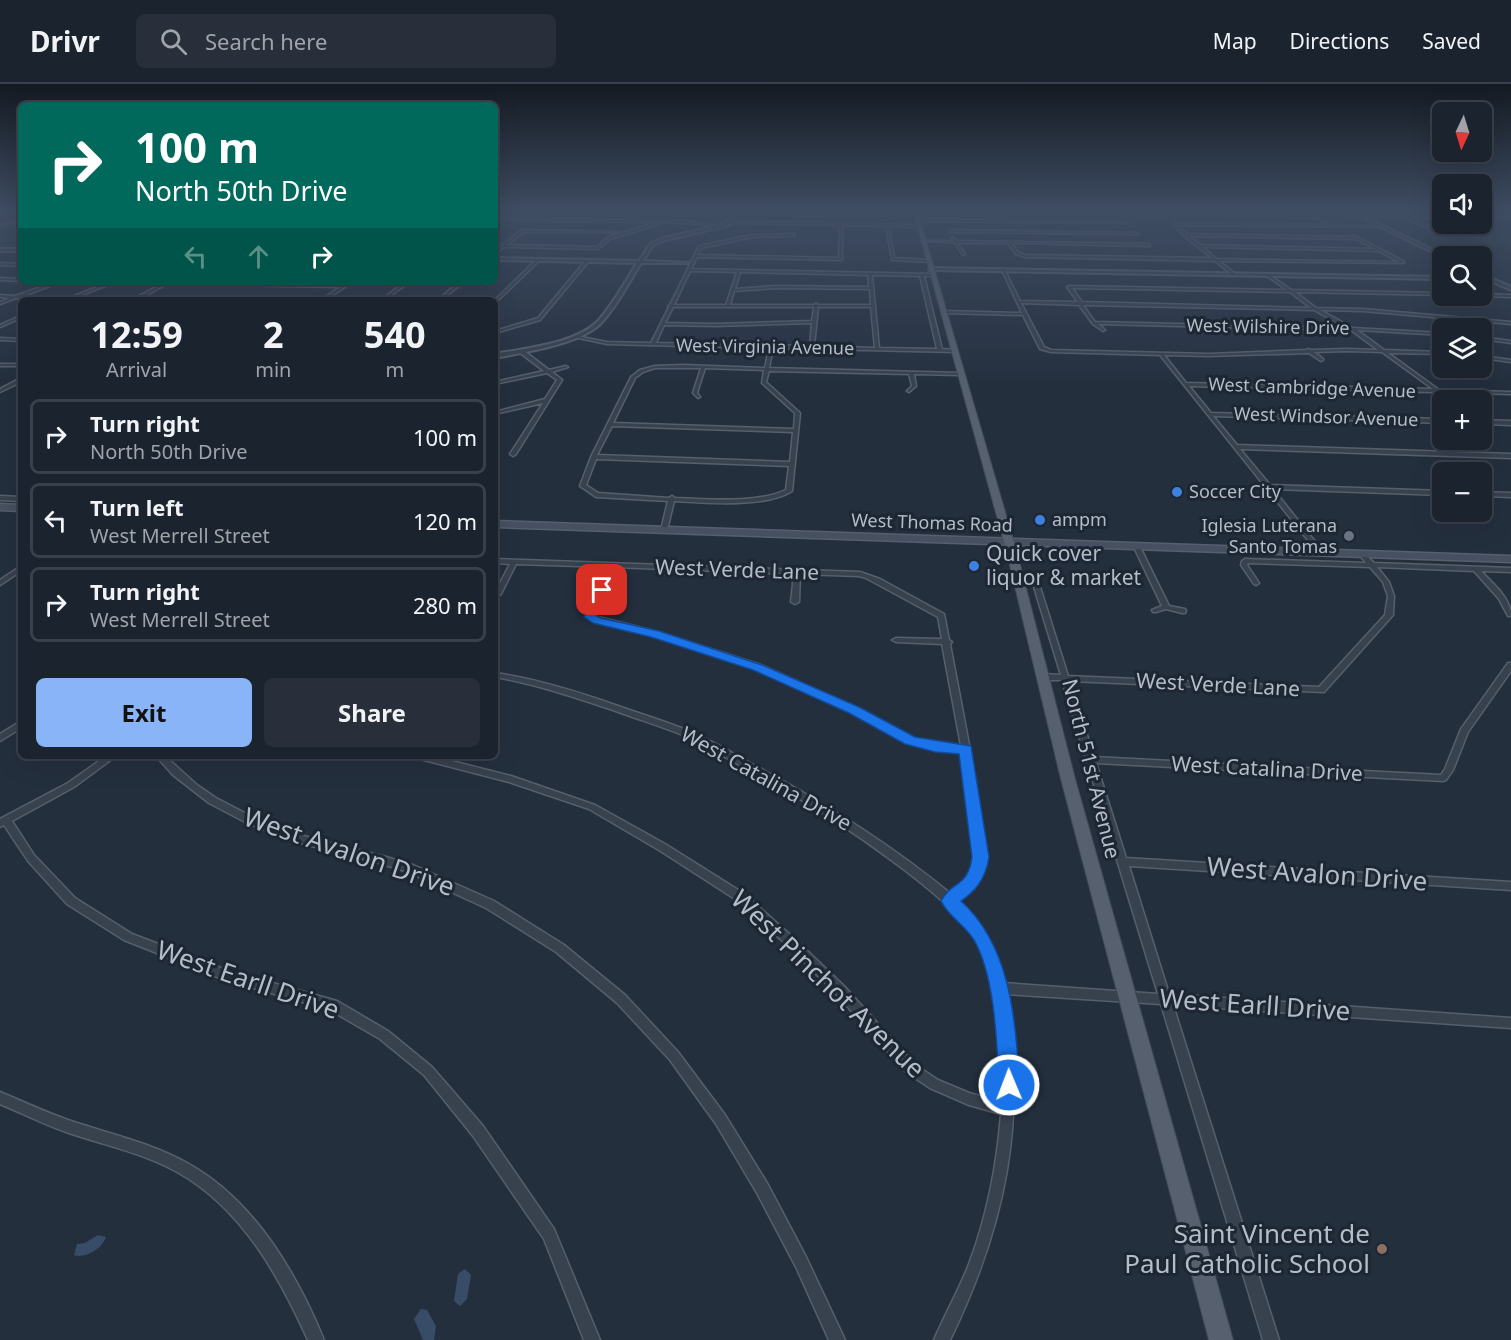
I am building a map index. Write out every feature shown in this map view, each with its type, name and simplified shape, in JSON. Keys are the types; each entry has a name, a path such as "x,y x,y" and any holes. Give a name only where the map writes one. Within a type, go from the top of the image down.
{"main road":[{"name":"North 51st Avenue","path":"931,269 1008,542 1068,779 1221,1340"},
{"path":"2,509 18,508"},
{"name":"West Thomas Road","path":"498,524 1511,560"}],"street":[{"path":"498,299 528,269"},
{"path":"498,331 539,319 581,269"},
{"path":"498,355 576,337 589,331 601,321 635,269"},
{"path":"1002,269 1046,350 1161,354 1231,354 1308,350 1432,353"},
{"path":"653,344 689,270 922,275 932,272 1002,269 1432,278"},
{"path":"1227,269 1233,274"},
{"path":"727,308 739,271"},
{"path":"870,274 877,349"},
{"path":"1268,274 1316,309 1352,329 1437,390"},
{"path":"922,275 940,351"},
{"path":"0,279 18,280"},
{"path":"1492,279 1505,279"},
{"path":"1492,280 1511,289"},
{"path":"0,303 50,285"},
{"path":"74,297 105,285"},
{"path":"139,297 163,285"},
{"path":"284,285 343,286"},
{"path":"387,297 403,285"},
{"path":"444,297 458,285"},
{"path":"326,297 343,286"},
{"path":"733,290 777,287 872,288"},
{"path":"1103,330 1094,323 1069,287 1432,294"},
{"path":"1492,295 1511,296"},
{"path":"0,296 17,297"},
{"path":"1019,302 1413,312 1511,323"},
{"path":"670,306 727,308 816,304 873,306"},
{"path":"812,348 816,304"},
{"path":"943,312 1025,314"},
{"path":"0,326 18,318"},
{"path":"662,324 815,322"},
{"name":"West Wilshire Drive","path":"1094,323 1352,329 1432,333"},
{"path":"1170,325 1176,331"},
{"name":"West Virginia Avenue","path":"576,337 596,342 954,351"},
{"path":"0,339 18,340"},
{"path":"1492,339 1511,342"},
{"path":"771,347 766,370 764,382 798,413 789,491 778,498 750,501 606,496 588,491 583,482 594,457 633,377 645,369 659,366 766,370 960,374"},
{"path":"1308,350 1320,360"},
{"path":"513,454 560,380 520,351"},
{"path":"1161,354 1321,553"},
{"path":"1231,354 1239,359"},
{"path":"1492,358 1511,361"},
{"path":"0,364 18,365"},
{"path":"498,382 566,367"},
{"path":"698,397 695,393 703,368"},
{"path":"836,380 837,371"},
{"path":"909,391 914,386 911,373"},
{"path":"0,391 18,382"},
{"name":"West Cambridge Avenue","path":"1185,384 1432,391"},
{"name":"West Cambridge Avenue","path":"1492,392 1511,393"},
{"path":"498,412 548,400"},
{"name":"West Windsor Avenue","path":"1209,414 1432,421"},
{"path":"1492,422 1511,423"},
{"path":"612,424 796,431"},
{"path":"1236,447 1511,456"},
{"path":"594,457 791,464"},
{"path":"1268,487 1432,493"},
{"path":"1492,494 1511,495"},
{"path":"0,498 18,499"},
{"path":"664,530 672,498"},
{"path":"1137,547 1166,608"},
{"path":"1362,554 1371,564"},
{"name":"West Verde Lane","path":"498,561 872,576 894,592 941,616 948,642"},
{"path":"1256,583 1244,565 1245,561 1511,570"},
{"path":"498,594 514,562"},
{"name":"West Verde Lane","path":"1043,677 1321,690 1389,615 1391,596 1386,582 1371,564"},
{"path":"612,565 590,617 597,621 655,634 758,668 854,710 910,741 935,747 966,750"},
{"path":"1476,568 1502,598 1511,614"},
{"path":"0,583 18,570"},
{"path":"795,602 797,572"},
{"name":"North 51st Avenue","path":"1037,587 1271,1340"},
{"path":"1156,610 1166,608 1182,611"},
{"path":"896,640 948,642 966,750 980,857 979,868 970,886 949,901"},
{"name":"West Catalina Drive","path":"1091,760 1443,778 1449,770 1464,731 1511,665"},
{"name":"West Catalina Drive","path":"498,676 576,694 686,733 782,783 857,829 918,874 968,919 981,935 993,962 999,988 1010,1070 1006,1138 989,1230 977,1267 942,1340"},
{"path":"0,738 18,726"},
{"path":"3,822 71,785 108,759"},
{"name":"West Avalon Drive","path":"163,759 210,799 236,814 295,838 405,866 455,886 524,924 585,967 651,1030 712,1105 768,1195 837,1340"},
{"name":"West Pinchot Avenue","path":"432,759 511,779 592,807 662,847 740,896 840,990 910,1068 934,1084 969,1099 1007,1110"},
{"name":"West Earll Drive","path":"3,822 31,858 71,901 128,937 225,975 333,1005 384,1035 428,1071 478,1131 549,1233 592,1340"},
{"name":"West Avalon Drive","path":"1122,862 1511,886"},
{"name":"West Earll Drive","path":"999,988 1511,1023"},
{"path":"0,1098 69,1127 148,1151 177,1165 214,1188 240,1215 267,1249 316,1340"}],"water":[{"path":"98,1235 106,1237 97,1249 83,1256 74,1255 77,1244 85,1243"},
{"path":"465,1269 471,1275 467,1299 460,1306 454,1301 458,1274"},
{"path":"421,1309 427,1310 436,1326 434,1340 423,1340 414,1319"}],"place":[{"name":"Soccer City","path":"1177,492"},
{"name":"ampm","path":"1040,520"},
{"name":"Iglesia Luterana Santo Tomas","path":"1349,536"},
{"name":"Quick cover liquor & market","path":"974,566"},
{"name":"Saint Vincent de Paul Catholic School","path":"1382,1249"}],"route":[{"path":"602,590 590,617 597,621 655,634 758,668 854,710 910,741 935,747 966,750 980,845 979,868 970,886 949,901 960,910 981,935 993,962 1007,1037 1009,1085"}]}
